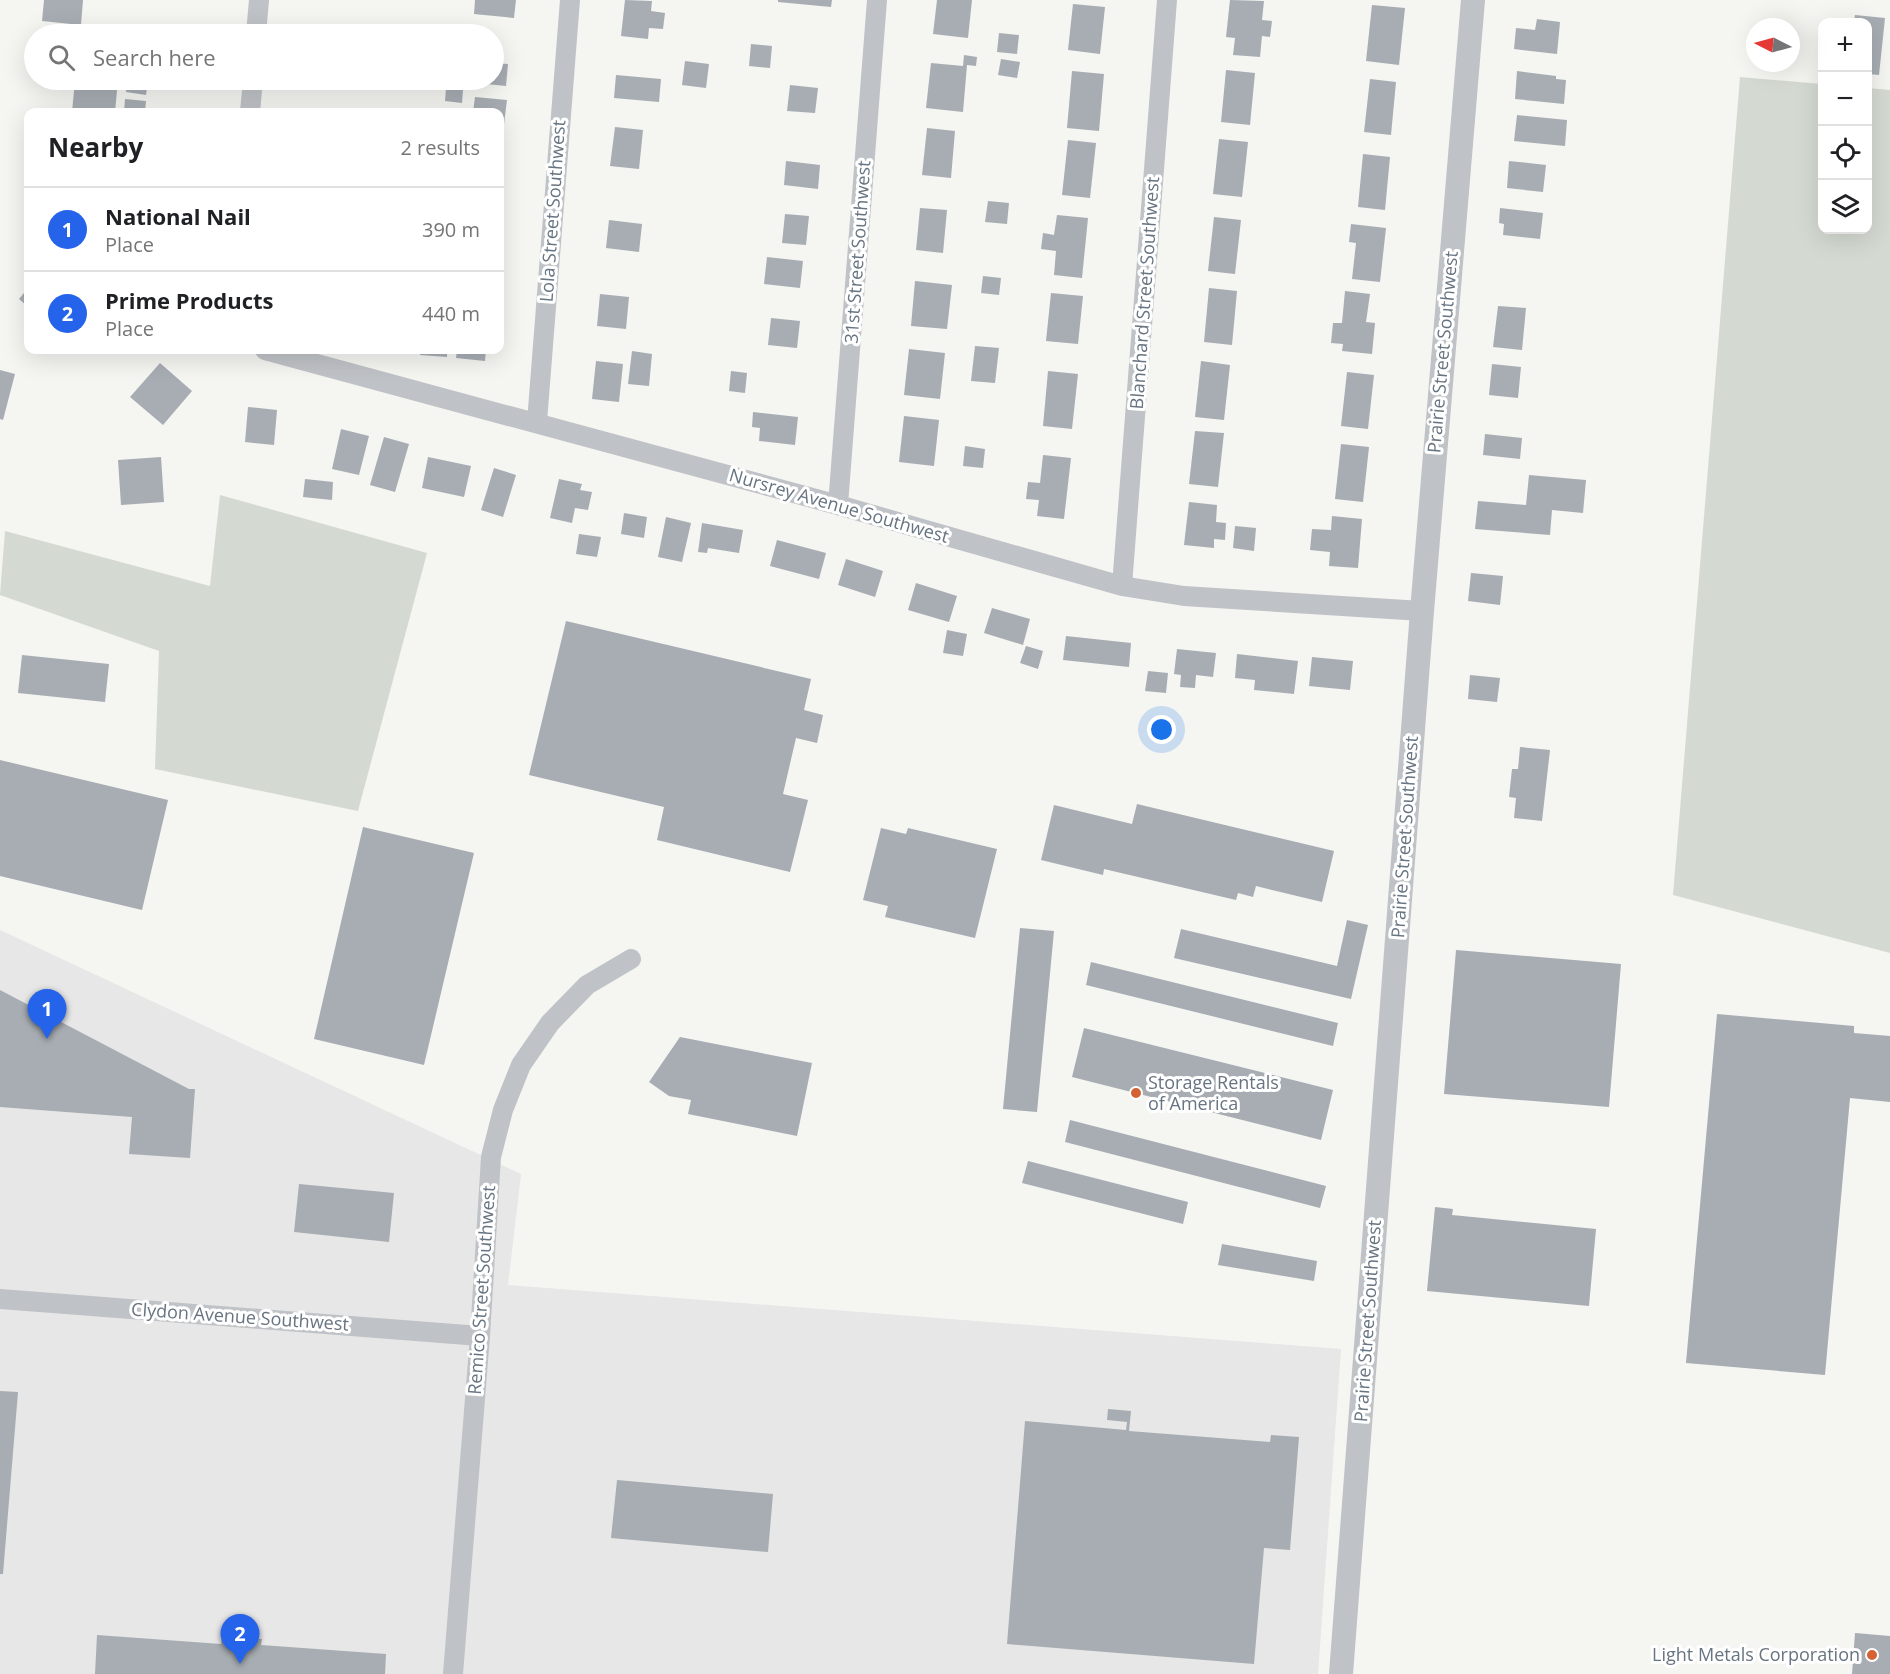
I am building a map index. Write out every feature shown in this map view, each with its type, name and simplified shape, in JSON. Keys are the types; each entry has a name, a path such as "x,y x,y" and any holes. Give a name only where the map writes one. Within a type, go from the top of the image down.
{"street":[{"path":"257,24 259,0"},
{"name":"Lola Street Southwest","path":"537,422 570,0"},
{"name":"31st Street Southwest","path":"838,505 877,0"},
{"name":"Blanchard Street Southwest","path":"1122,586 1167,0"},
{"name":"Prairie Street Southwest","path":"1341,1674 1422,611 1473,0"},
{"path":"250,108 252,90"},
{"name":"Nursrey Avenue Southwest","path":"280,354 537,422 1122,586 1184,596 1422,611"},
{"name":"Remico Street Southwest","path":"453,1674 480,1336 491,1157 503,1110 521,1065 550,1023 586,985 631,959"},
{"name":"Clydon Avenue Southwest","path":"0,1299 480,1336"}],"shaded area":[{"path":"1740,77 1818,84 1818,234 1872,234 1872,88 1890,90 1890,953 1673,895"},
{"path":"220,495 427,553 358,811 155,769 159,651 0,595 5,531 210,586"},
{"path":"0,930 521,1174 508,1285 1341,1349 1318,1674 0,1674"}],"building":[{"path":"44,0 83,0 81,24 42,21"},
{"path":"475,0 516,0 514,18 474,14"},
{"path":"625,0 652,1 651,11 665,13 663,29 649,28 648,39 621,36"},
{"path":"778,0 832,0 831,7 778,2"},
{"path":"937,0 972,0 968,38 933,34"},
{"path":"1230,0 1264,1 1262,20 1272,21 1270,37 1262,36 1260,57 1233,55 1235,38 1226,37"},
{"path":"1073,4 1105,7 1100,54 1068,50"},
{"path":"1372,5 1405,8 1399,65 1366,61"},
{"path":"1855,15 1885,18 1879,75 1872,74 1872,18 1855,18"},
{"path":"1537,19 1560,22 1557,54 1514,49 1516,28 1535,30"},
{"path":"999,33 1019,35 1017,54 997,52"},
{"path":"751,44 772,46 770,68 749,66"},
{"path":"964,55 977,57 976,66 967,65 963,112 926,108 931,63 963,66"},
{"path":"1001,59 1020,62 1017,78 998,75"},
{"path":"685,61 709,64 706,88 682,85"},
{"path":"504,64 508,64 506,86 504,86"},
{"path":"1226,70 1255,73 1250,125 1221,122"},
{"path":"1072,71 1104,74 1099,131 1067,128"},
{"path":"1517,71 1556,76 1556,79 1566,80 1564,104 1515,99"},
{"path":"616,75 661,79 659,102 614,98"},
{"path":"1370,79 1396,82 1391,135 1364,132"},
{"path":"790,85 818,88 815,113 787,111"},
{"path":"74,90 117,90 115,108 72,108"},
{"path":"126,90 147,90 146,95 126,92"},
{"path":"446,90 463,90 462,103 445,101"},
{"path":"475,97 507,100 504,124 504,108 474,108"},
{"path":"125,99 146,101 145,108 124,108"},
{"path":"1517,115 1567,120 1565,146 1514,141"},
{"path":"615,127 643,130 639,169 610,166"},
{"path":"927,128 955,131 951,178 922,175"},
{"path":"1219,139 1248,142 1242,197 1213,194"},
{"path":"1068,140 1096,143 1090,198 1062,195"},
{"path":"1363,154 1390,157 1385,210 1358,207"},
{"path":"786,161 820,165 818,189 784,185"},
{"path":"1509,161 1546,165 1543,192 1507,188"},
{"path":"988,201 1009,203 1007,224 985,222"},
{"path":"920,208 947,210 943,253 916,250"},
{"path":"1500,208 1543,213 1540,239 1503,235 1504,224 1499,223"},
{"path":"785,214 809,216 806,245 782,243"},
{"path":"1057,215 1088,218 1082,278 1054,275 1056,251 1041,249 1043,233 1054,235"},
{"path":"1214,217 1241,220 1235,274 1208,271"},
{"path":"609,220 642,224 639,252 606,248"},
{"path":"1351,224 1386,228 1380,282 1352,279 1356,243 1349,242"},
{"path":"767,257 803,261 800,288 764,284"},
{"path":"983,276 1001,278 999,295 981,293"},
{"path":"915,281 952,285 947,329 911,326"},
{"path":"1209,288 1237,291 1232,345 1204,342"},
{"path":"1345,291 1370,294 1366,322 1375,323 1372,354 1342,351 1343,344 1331,343 1333,323 1342,323"},
{"path":"24,293 24,303 19,299"},
{"path":"1051,293 1083,296 1078,344 1046,341"},
{"path":"600,294 629,297 626,329 597,326"},
{"path":"1498,306 1526,308 1522,350 1493,347"},
{"path":"771,318 800,321 797,348 768,345"},
{"path":"975,346 999,348 995,383 971,381"},
{"path":"909,349 945,353 940,399 904,395"},
{"path":"632,351 652,354 649,386 628,384"},
{"path":"447,354 447,357 420,355"},
{"path":"456,354 486,354 485,361 456,358"},
{"path":"596,361 623,364 619,402 592,399"},
{"path":"1201,361 1230,365 1224,420 1195,417"},
{"path":"160,363 192,391 163,425 130,397"},
{"path":"1492,364 1521,367 1518,398 1489,395"},
{"path":"0,370 15,374 3,420 0,419"},
{"path":"731,371 747,373 745,393 729,391"},
{"path":"1048,371 1078,374 1072,429 1043,426"},
{"path":"1347,372 1374,375 1368,429 1341,426"},
{"path":"248,407 277,410 274,445 245,442"},
{"path":"753,412 798,417 795,445 759,441 760,428 752,427"},
{"path":"904,416 939,420 934,466 899,462"},
{"path":"341,429 369,436 359,475 332,469"},
{"path":"1195,431 1224,433 1218,487 1189,484"},
{"path":"1485,434 1522,438 1520,459 1483,455"},
{"path":"384,437 409,444 395,492 370,485"},
{"path":"1341,444 1369,447 1363,502 1335,499"},
{"path":"965,446 985,449 983,468 963,466"},
{"path":"1043,455 1071,458 1064,519 1037,516 1039,500 1026,499 1028,482 1040,483"},
{"path":"161,457 164,502 121,505 118,460"},
{"path":"428,457 471,466 464,497 422,488"},
{"path":"494,468 516,475 503,517 481,510"},
{"path":"1529,475 1586,480 1583,513 1552,510 1550,535 1475,529 1478,501 1526,505"},
{"path":"305,479 333,482 332,500 303,497"},
{"path":"559,479 582,484 580,490 592,492 588,510 575,508 572,523 550,518"},
{"path":"1189,502 1217,505 1216,522 1226,523 1225,540 1214,539 1214,548 1184,545"},
{"path":"624,513 647,517 644,538 621,534"},
{"path":"1332,516 1362,519 1358,568 1329,566 1330,552 1310,550 1312,529 1331,530"},
{"path":"666,517 691,523 682,562 658,557"},
{"path":"702,523 743,530 739,553 708,548 707,553 698,552"},
{"path":"1235,526 1256,528 1254,551 1233,548"},
{"path":"579,534 601,537 597,557 576,554"},
{"path":"777,540 826,553 819,579 770,566"},
{"path":"846,559 883,571 875,597 838,585"},
{"path":"1471,573 1503,576 1500,605 1468,601"},
{"path":"916,583 957,596 949,622 908,610"},
{"path":"992,608 1030,619 1023,645 984,633"},
{"path":"566,621 811,679 804,710 823,715 817,743 796,738 783,794 808,800 790,872 657,840 664,807 529,775"},
{"path":"947,630 967,634 963,656 943,653"},
{"path":"1066,636 1131,643 1129,667 1063,660"},
{"path":"1026,646 1043,651 1038,669 1020,663"},
{"path":"1177,649 1216,653 1213,677 1196,675 1195,688 1180,687 1181,675 1174,674"},
{"path":"1237,654 1298,661 1294,694 1254,690 1255,680 1235,678"},
{"path":"22,655 109,664 105,702 18,693"},
{"path":"1312,657 1353,661 1350,690 1309,686"},
{"path":"1148,671 1168,673 1166,693 1145,691"},
{"path":"1470,675 1500,678 1497,702 1468,699"},
{"path":"1520,747 1550,750 1542,821 1514,818 1516,798 1509,797 1512,769 1518,769"},
{"path":"0,760 168,800 142,910 0,876"},
{"path":"1137,804 1334,851 1322,902 1256,886 1253,897 1238,893 1236,900 1104,869 1103,875 1041,860 1054,805 1132,824"},
{"path":"363,827 474,853 424,1065 314,1039"},
{"path":"881,828 906,834 908,828 997,849 975,938 885,917 888,906 863,900"},
{"path":"1347,920 1368,925 1351,999 1174,958 1181,929 1337,966"},
{"path":"1020,928 1054,931 1037,1112 1003,1109"},
{"path":"1456,950 1621,964 1609,1107 1444,1094"},
{"path":"1091,962 1338,1023 1333,1046 1086,985"},
{"path":"0,990 189,1089 195,1089 190,1158 129,1154 132,1117 0,1107"},
{"path":"1717,1014 1854,1026 1854,1033 1890,1036 1890,1102 1850,1098 1825,1375 1686,1363"},
{"path":"1084,1028 1333,1090 1321,1140 1072,1077"},
{"path":"680,1037 812,1063 797,1136 688,1114 691,1100 669,1096 649,1082"},
{"path":"1070,1120 1326,1186 1320,1208 1065,1142"},
{"path":"1028,1161 1188,1202 1183,1224 1022,1183"},
{"path":"299,1184 394,1193 389,1242 294,1232"},
{"path":"1435,1207 1453,1209 1452,1215 1596,1229 1589,1306 1427,1291"},
{"path":"1222,1244 1317,1261 1314,1281 1218,1265"},
{"path":"0,1391 18,1392 3,1574 0,1574"},
{"path":"1108,1409 1131,1411 1129,1431 1270,1442 1271,1435 1299,1437 1290,1550 1264,1548 1254,1664 1007,1644 1025,1421 1126,1430 1127,1422 1107,1420"},
{"path":"617,1480 773,1494 768,1552 611,1538"},
{"name":"Light Metals Corporation","path":"1855,1633 1890,1636 1890,1674 1852,1674"},
{"path":"97,1635 221,1644 222,1637 262,1639 261,1645 386,1654 385,1674 95,1674"}],"place":[{"name":"National Nail","path":"47,1039"},
{"name":"Storage Rentals of America","path":"1136,1093"},
{"name":"Light Metals Corporation","path":"1872,1655"},
{"name":"Prime Products","path":"240,1664"}]}
